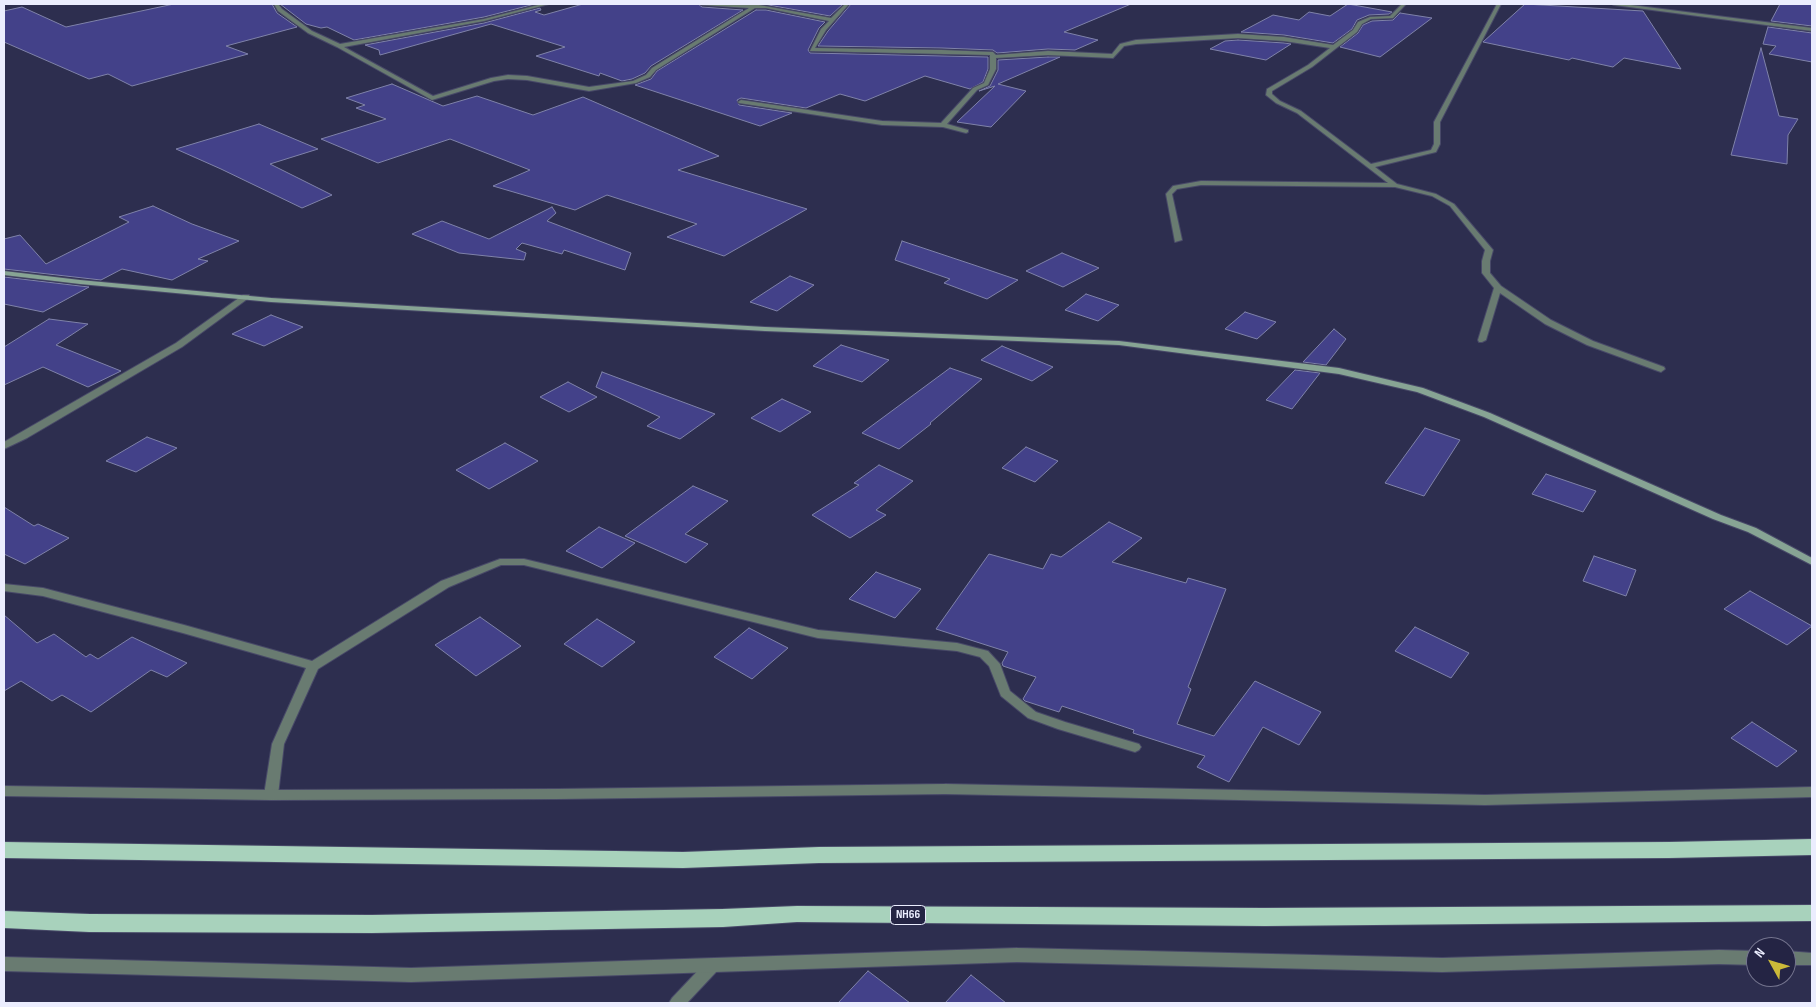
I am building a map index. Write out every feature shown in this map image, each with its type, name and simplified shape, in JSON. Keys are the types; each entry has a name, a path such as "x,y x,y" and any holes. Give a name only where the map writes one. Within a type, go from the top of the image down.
{"highway":[{"path":"4,850 683,860 819,855 1670,850 1812,847"},
{"name":"NH66","path":"4,920 88,923 372,924 723,918 797,914 1265,917 1812,913"}],"main road":[{"path":"4,273 246,297 755,329 1119,343 1339,371 1420,390 1487,415 1717,517 1752,530 1812,562"}],"street":[{"path":"276,4 280,10 310,32 432,98 493,79 508,77 527,78 589,88 634,82 648,76 654,69 757,5"},
{"path":"339,46 484,20 547,4"},
{"path":"702,4 757,5 832,20"},
{"path":"847,4 824,29 812,50 993,54 993,69 986,84 975,89 943,125"},
{"path":"1395,185 1299,112 1278,102 1269,95 1269,90 1310,66 1354,31 1360,23 1370,18 1391,17 1404,4"},
{"path":"1371,166 1434,151 1437,144 1437,122 1499,4"},
{"path":"1614,4 1812,30"},
{"path":"993,58 1048,53 1113,56 1122,45 1136,42 1238,36 1268,37 1334,47"},
{"path":"741,102 882,123 943,125 966,131"},
{"path":"1178,240 1169,194 1175,187 1201,183 1395,185 1434,195 1452,205 1490,250 1486,261 1486,273 1498,288 1548,322 1590,343 1661,369"},
{"path":"1482,340 1498,288"},
{"path":"4,446 179,346 246,297"},
{"path":"271,795 278,744 313,666 446,584 500,562 524,562 818,634 957,646 984,654 994,664 1005,693 1032,715 1062,726 1135,747"},
{"path":"4,588 43,592 184,629 313,666"},
{"path":"4,791 271,795 945,789 1485,800 1812,792"},
{"path":"4,964 411,975 1017,955 1442,965 1746,958"},
{"path":"1796,958 1812,959"},
{"path":"677,1003 712,966"}],"building":[{"path":"174,4 272,4 277,13 297,27 226,46 248,54 132,86 108,74 89,79 4,42 4,11 22,7 66,27"},
{"path":"280,4 535,4 484,17 354,40 327,27 321,28 306,24"},
{"path":"583,4 698,4 702,7 743,10 651,66 645,73 622,81 600,73 599,76 536,56 565,47 491,24 380,55 379,50 365,45 484,23 540,8 541,10 535,12 544,15"},
{"path":"763,4 843,4 830,16"},
{"path":"851,4 1131,4 1064,32 1098,40 1075,50 1048,49 997,53 993,50 942,48 818,46"},
{"path":"1348,4 1392,12 1389,14 1369,15 1357,20 1352,29 1333,43 1284,35 1241,32 1273,15 1299,20 1309,12 1330,16"},
{"path":"1525,4 1643,11 1681,69 1624,58 1613,67 1483,42"},
{"path":"1780,4 1812,4 1812,26 1771,21"},
{"path":"756,10 766,10 825,22 819,28 808,50 810,53 988,57 988,69 983,82 970,89 925,76 865,101 840,94 806,108 741,98 737,100 739,105 792,113 760,126 635,85 651,79 657,71"},
{"path":"1400,13 1432,18 1380,57 1340,47 1358,33 1363,25 1372,21 1393,20"},
{"path":"1768,27 1812,33 1812,62 1769,54 1776,46 1763,44"},
{"path":"1238,40 1291,44 1266,60 1210,49 1225,41"},
{"path":"1761,48 1779,116 1798,119 1788,135 1787,164 1731,155"},
{"path":"1060,57 998,84 1026,91 991,127 957,122 995,86 979,91 990,86 998,70 998,60"},
{"path":"392,84 443,106 477,96 533,115 583,97 719,156 678,170 807,209 724,256 667,237 697,224 607,195 575,210 493,186 530,170 450,139 378,163 321,139 386,119 356,108 365,105 346,98"},
{"path":"259,124 318,149 270,164 332,195 302,208 176,149"},
{"path":"153,206 192,224 239,241 198,259 208,261 172,280 122,269 101,280 4,269 4,239 20,235 46,264 129,222 119,217"},
{"path":"552,207 556,213 547,221 631,253 625,270 564,250 562,254 522,243 516,249 526,253 524,260 459,253 412,234 442,221 489,239"},
{"path":"902,241 1018,280 987,299 944,283 950,279 895,260"},
{"path":"1062,253 1099,268 1063,287 1026,271"},
{"path":"790,276 814,285 777,311 750,302"},
{"path":"4,277 89,287 43,312 4,304"},
{"path":"1086,294 1119,305 1098,321 1065,310"},
{"path":"1245,312 1276,322 1257,339 1225,329"},
{"path":"271,315 303,327 264,346 232,334"},
{"path":"49,319 88,324 56,345 121,371 88,387 43,367 4,385 4,347"},
{"path":"1334,329 1346,339 1326,365 1303,362"},
{"path":"841,345 889,360 862,382 813,366"},
{"path":"1002,346 1053,367 1032,381 981,360"},
{"path":"950,368 982,379 931,424 899,449 862,433"},
{"path":"1295,370 1320,373 1292,409 1266,400"},
{"path":"602,372 715,414 680,439 647,426 660,417 596,387"},
{"path":"568,382 597,397 569,412 540,397"},
{"path":"782,399 811,412 780,432 751,418"},
{"path":"1425,428 1460,440 1424,496 1385,483"},
{"path":"147,437 177,448 136,472 106,461"},
{"path":"505,443 538,461 489,489 456,470"},
{"path":"1026,447 1058,461 1035,482 1002,468"},
{"path":"879,465 913,481 876,510 886,515 850,538 812,515 859,485 854,483"},
{"path":"1546,474 1596,491 1583,512 1532,494"},
{"path":"693,486 728,501 685,534 708,544 686,563 625,536"},
{"path":"4,507 34,526 38,524 69,538 25,564 4,554"},
{"path":"1109,522 1142,538 1112,562 1186,583 1188,578 1226,589 1188,687 1191,689 1177,724 1214,736 1255,681 1321,712 1299,745 1263,727 1229,782 1197,767 1205,756 1133,733 1134,730 1062,706 1059,712 1025,701 1023,699 1036,677 1003,666 1002,663 1008,652 936,629 989,554 1043,569 1051,554 1061,557"},
{"path":"599,527 635,543 602,568 566,551"},
{"path":"1594,556 1636,570 1626,596 1583,581"},
{"path":"876,572 921,589 895,618 849,599"},
{"path":"1750,591 1812,626 1787,645 1724,609"},
{"path":"4,615 37,643 54,634 86,657 90,654 98,659 132,637 187,663 167,677 151,670 91,712 62,695 52,701 21,681 4,691"},
{"path":"480,617 521,646 476,676 435,645"},
{"path":"597,619 635,642 602,667 564,644"},
{"path":"1415,627 1469,653 1451,678 1395,651"},
{"path":"749,628 788,648 752,679 714,657"},
{"path":"1752,722 1797,751 1777,767 1731,738"},
{"path":"868,971 910,1003 838,1003"},
{"path":"971,975 1006,1003 945,1003"}]}
